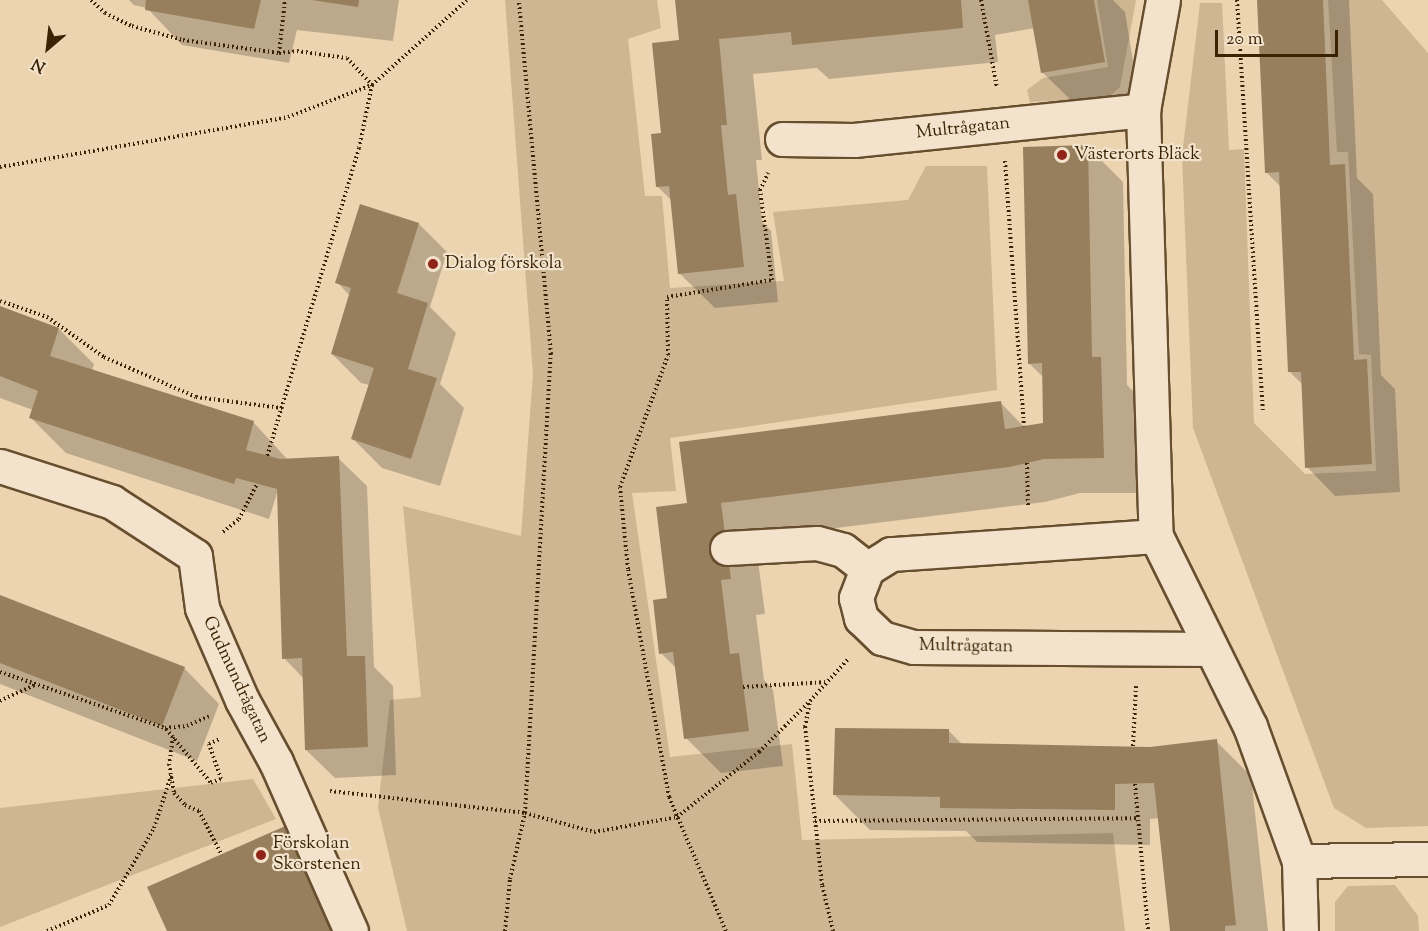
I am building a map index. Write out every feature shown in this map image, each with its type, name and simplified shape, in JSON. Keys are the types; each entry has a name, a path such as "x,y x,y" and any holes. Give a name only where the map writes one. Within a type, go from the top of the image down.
{"street":[{"path":"1163,0 1143,110 1151,282 1156,536 1250,726 1299,861 1301,931"},
{"name":"Multrågatan","path":"782,139 854,140 1143,110"},
{"path":"0,466 112,502 195,556"},
{"path":"727,548 817,543 843,550 867,569 891,554 1156,536"},
{"name":"Gudmundrågatan","path":"195,556 202,608 242,700 287,787 351,931"},
{"name":"Multrågatan","path":"867,569 856,598 861,618 882,638 914,647 1210,649"},
{"path":"1299,861 1428,859"}],"path":[{"path":"91,0 105,13 132,26 183,40 279,53 297,51 347,58 372,85"},
{"path":"279,53 285,0"},
{"path":"0,167 288,117 372,85 467,0"},
{"path":"505,931 510,879 525,813 551,354 519,0"},
{"path":"981,0 1004,124 1024,426"},
{"path":"1237,0 1263,411"},
{"path":"267,457 359,147 372,85"},
{"path":"726,931 669,797 628,569 620,488 668,355 667,297 772,280 760,190 782,139"},
{"path":"0,301 47,318 104,357 196,397 282,408"},
{"path":"1027,463 1030,544"},
{"path":"195,556 239,519 258,484"},
{"path":"287,787 525,813 594,832 677,817 759,752 828,682 873,629"},
{"path":"1133,746 1138,649"},
{"path":"0,672 165,728 187,726 212,714"},
{"path":"743,687 828,682"},
{"path":"0,700 36,684"},
{"path":"810,701 805,728 822,885 833,931"},
{"path":"165,728 211,783 221,779 209,744 220,738 227,747"},
{"path":"173,737 169,764 174,793 185,805 199,811 221,854"},
{"path":"48,931 109,904 154,828 171,776"},
{"path":"1135,784 1148,931"},
{"path":"815,821 1138,818"}],"shaded area":[{"path":"505,0 657,0 661,28 628,39 645,196 662,196 670,288 784,281 773,212 908,200 926,166 987,166 997,390 670,438 676,491 632,493 670,757 792,744 802,840 1113,833 1125,931 407,931 378,808 390,700 421,697 403,506 521,536 533,374"},
{"path":"1097,0 1136,0 1120,87 1108,98 1030,102 1027,90 1043,78 1108,67"},
{"path":"1328,0 1382,0 1428,53 1428,826 1366,828 1334,808 1193,428 1182,156 1200,3 1222,3 1229,150 1244,149 1254,423 1305,474 1376,471 1371,355 1359,354 1348,152 1337,152"},
{"path":"253,779 276,819 0,927 0,808"},
{"path":"1395,885 1418,916 1419,931 1335,931 1335,902 1348,886"}],"building":[{"path":"146,0 261,0 254,29 145,10"},
{"path":"312,0 359,0 358,7"},
{"path":"675,0 961,0 963,28 792,45 791,32 719,39 727,125 721,125 728,195 736,194 744,267 678,274 669,186 656,187 651,134 661,133 652,43 679,40"},
{"path":"1028,0 1094,0 1105,62 1041,73"},
{"path":"1257,0 1323,0 1330,165 1345,164 1354,360 1367,359 1372,464 1305,468 1301,372 1288,372 1279,172 1265,173"},
{"path":"1088,145 1092,357 1101,357 1104,458 1044,459 1009,467 721,503 731,579 721,580 730,654 739,653 749,731 684,739 673,652 659,654 653,600 667,598 656,507 687,503 679,442 1001,401 1005,429 1043,423 1042,363 1028,364 1023,147"},
{"path":"360,204 419,223 397,293 428,303 408,369 437,378 411,459 351,439 374,368 331,354 351,288 335,283"},
{"path":"0,306 59,328 50,356 254,421 246,450 280,459 339,456 347,656 365,656 368,747 305,750 302,658 282,659 277,489 236,478 234,484 29,418 38,391 0,376"},
{"path":"0,595 185,667 162,726 0,663"},
{"path":"835,728 949,729 949,743 1150,747 1217,739 1236,925 1225,926 1225,931 1170,931 1154,783 1115,784 1115,810 940,808 940,797 833,795"},
{"name":"Förskolan Skorstenen","path":"290,824 338,931 167,931 147,887"}],"place":[{"name":"Västerorts Bläck","path":"1062,155"},
{"name":"Dialog förskola","path":"433,264"},
{"name":"Förskolan Skorstenen","path":"261,855"}]}
